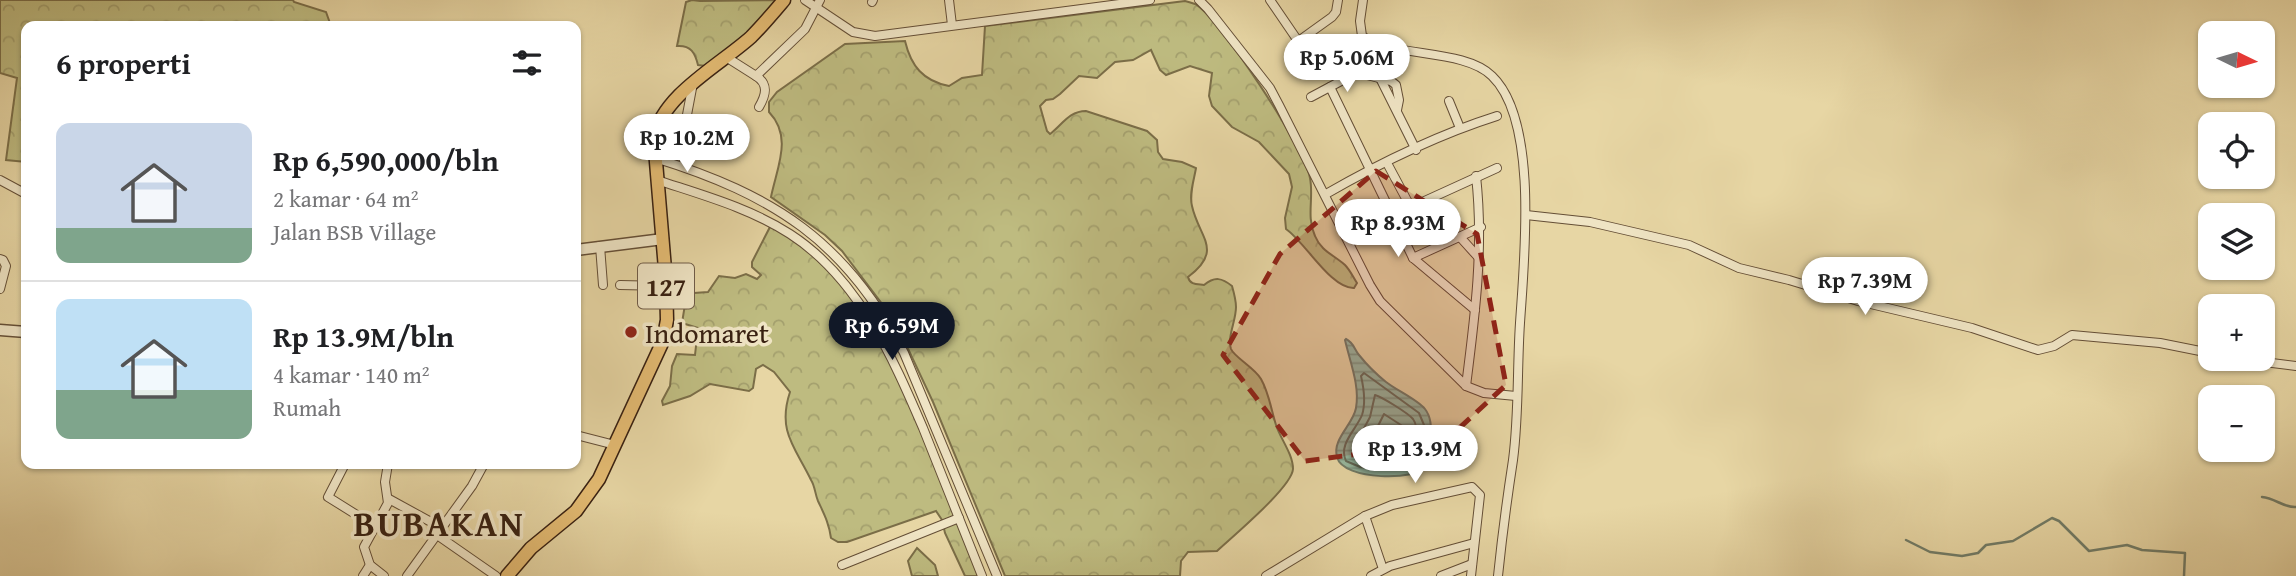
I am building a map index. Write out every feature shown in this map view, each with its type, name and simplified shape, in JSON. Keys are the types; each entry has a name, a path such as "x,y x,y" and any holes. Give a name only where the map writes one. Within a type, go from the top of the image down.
{"main road":[{"name":"127","path":"508,576 531,548 576,511 599,479 663,341 667,320 666,286 654,138 661,116 693,83 751,36 784,0"}],"street":[{"path":"805,0 819,4 853,32 870,36 1150,0"},
{"path":"948,0 952,25"},
{"path":"1199,0 1270,88 1380,301 1466,386 1484,393 1516,397"},
{"path":"1272,1 1300,40 1305,39 1332,17 1338,0"},
{"path":"1363,0 1360,29 1362,36 1486,70 1500,84 1514,118 1524,171 1526,215 1513,460 1498,576"},
{"path":"756,76 805,29 819,4"},
{"path":"726,57 764,81 766,90 759,107"},
{"path":"1311,97 1330,88 1345,75 1355,72 1380,78 1416,150"},
{"path":"684,167 686,120 693,83"},
{"path":"1330,88 1413,258 1475,310"},
{"path":"1449,101 1460,128"},
{"path":"1326,194 1371,169 1460,128 1497,116"},
{"path":"655,158 733,186 767,203 820,241 852,273 889,324 904,354 997,576"},
{"path":"1387,163 1409,206"},
{"path":"1394,215 1497,168"},
{"path":"1466,386 1481,227 1476,176"},
{"path":"0,180 21,191"},
{"path":"657,180 708,196 791,234 829,267 871,318 888,350 982,576"},
{"path":"1526,215 1590,222 1689,245 1740,268 1858,301 1972,328 2038,350 2054,346 2072,335 2160,343 2198,351"},
{"path":"1413,258 1481,227"},
{"path":"1460,237 1479,258"},
{"path":"581,249 663,239"},
{"path":"600,246 604,285"},
{"path":"0,259 4,260 6,266 0,289"},
{"path":"620,285 666,286"},
{"path":"1,333 21,332"},
{"path":"2275,363 2296,366"},
{"path":"581,436 615,445"},
{"path":"342,469 328,497 376,527"},
{"path":"384,576 370,565 364,547 389,499 385,482 387,469"},
{"path":"407,576 481,469"},
{"path":"1266,576 1365,516 1392,505 1472,486 1479,495 1471,576"},
{"path":"389,499 439,532 496,576"},
{"path":"1365,516 1384,569"},
{"path":"842,565 959,518"},
{"path":"1371,576 1384,569 1475,543"},
{"path":"1441,576 1472,564"},
{"path":"363,576 370,565"}],"highlighted area":[{"path":"1376,171 1477,234 1506,385 1443,443 1305,461 1223,355 1280,254"}],"green space":[{"path":"0,0 293,0 326,12 329,21 21,21 21,162 6,160 17,78 0,73"},
{"path":"778,0 741,40 706,66 698,65 689,48 677,46 686,2"},
{"path":"1185,1 1195,4 1207,14 1223,33 1278,114 1305,163 1310,178 1311,221 1315,236 1324,249 1347,267 1357,283 1354,288 1336,281 1286,229 1285,218 1292,187 1289,174 1259,142 1232,127 1212,106 1209,96 1212,73 1190,66 1166,75 1160,70 1151,50 1133,60 1115,62 1097,78 1079,76 1060,94 1046,100 1040,106 1050,134 1070,116 1086,111 1147,131 1157,140 1158,152 1163,159 1182,162 1196,168 1191,201 1207,251 1199,268 1188,277 1196,284 1204,285 1218,279 1232,286 1236,307 1230,339 1231,349 1261,379 1293,469 1283,487 1272,499 1217,551 1188,552 1181,561 1180,576 1005,576 933,402 895,321 842,251 825,235 771,197 782,142 776,122 769,112 769,102 777,92 845,44 905,41 911,58 920,71 932,80 949,86 962,78 982,75 985,26"},
{"path":"771,225 801,245 826,268 867,320 899,379 980,576 965,576 936,511 847,542 838,542 831,538 813,485 787,428 790,392 774,372 763,365 756,369 753,388 749,391 710,384 690,396 663,405 677,354 695,355 698,328 682,323 686,298 694,293 708,292 719,276 735,278 746,274 757,279 761,275 752,267 752,262"},
{"path":"917,548 935,565 938,576 912,576 908,561"}],"water":[{"path":"1346,339 1379,376 1427,412 1431,424 1431,457 1428,466 1421,471 1396,476 1366,474 1352,471 1342,465 1337,457 1337,444 1354,414 1357,400"}],"waterway":[{"path":"2262,497 2296,507"},
{"path":"1906,540 1930,552 1962,556 1978,553 1986,545 2013,541 2052,518 2059,521 2089,551 2127,545 2142,550 2185,553 2184,576"}],"place":[{"name":"Indomaret","path":"631,332"}],"district":[{"name":"BUBAKAN","path":"439,523"}]}
